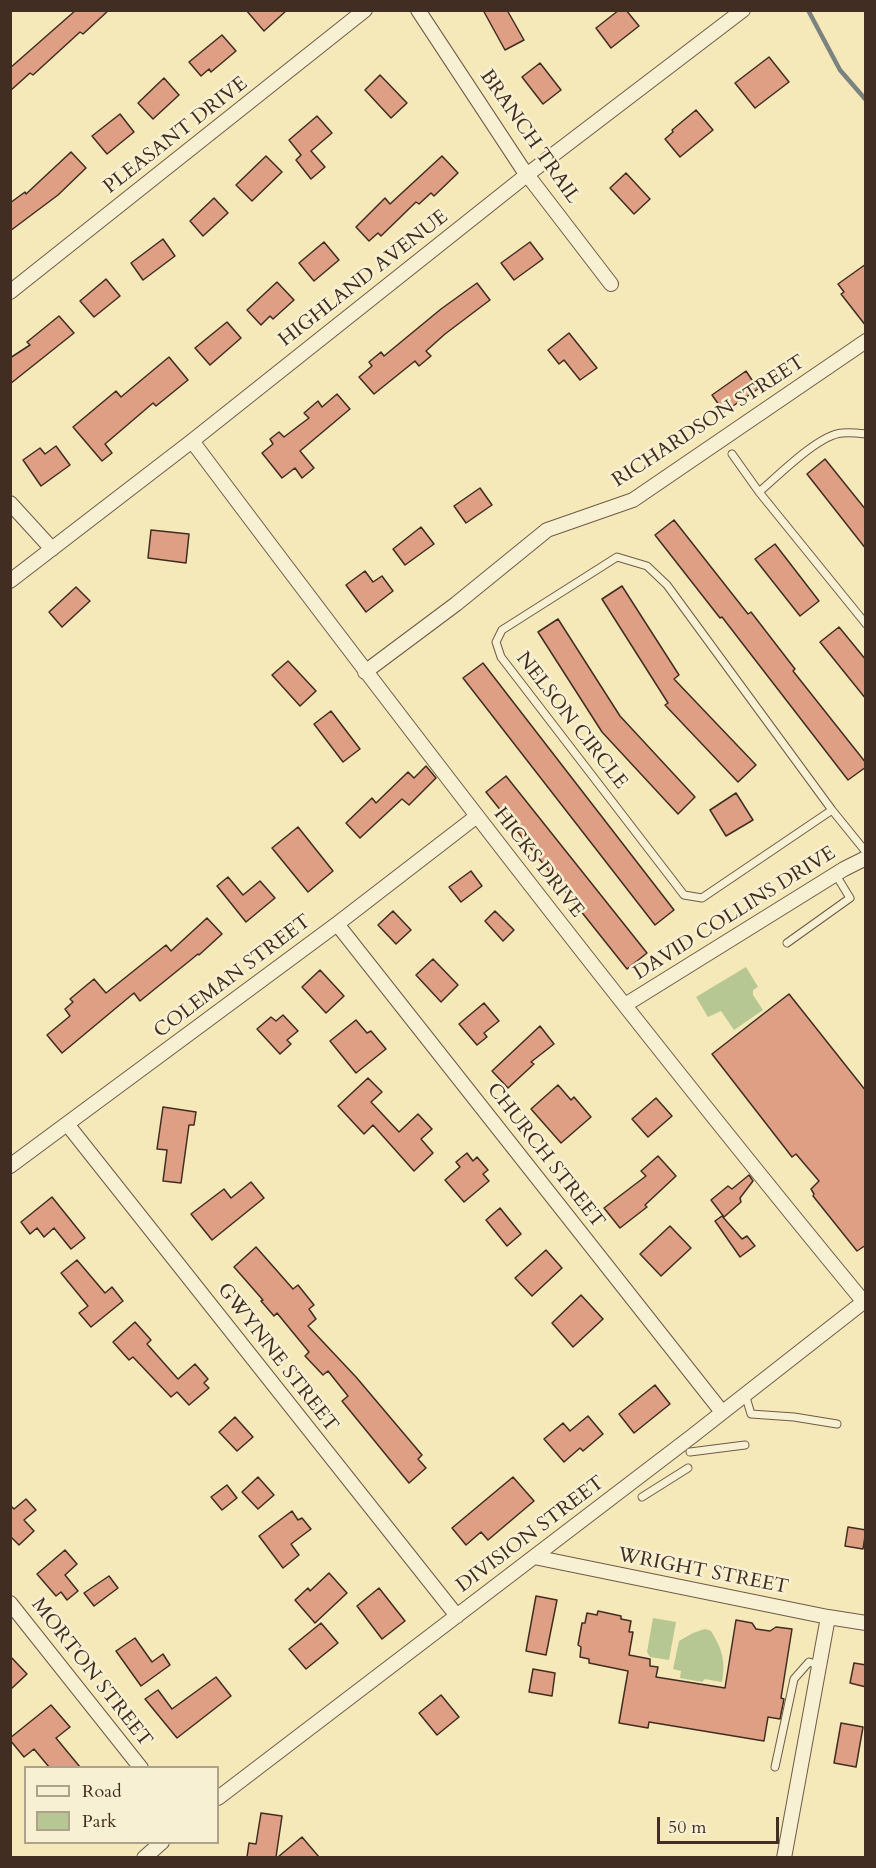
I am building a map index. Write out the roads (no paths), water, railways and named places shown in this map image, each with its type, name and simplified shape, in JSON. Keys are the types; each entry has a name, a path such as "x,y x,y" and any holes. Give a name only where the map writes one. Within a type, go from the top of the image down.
{"street":[{"name":"PLEASANT DRIVE","path":"10,292 365,10"},
{"name":"BRANCH TRAIL","path":"418,10 522,168 611,284"},
{"name":"HIGHLAND AVENUE","path":"10,581 192,441 528,174 743,10"},
{"name":"RICHARDSON STREET","path":"365,672 456,604 547,530 633,500 866,341"},
{"name":"HICKS DRIVE","path":"192,441 365,672 477,816 737,1148 864,1301"},
{"path":"10,503 52,549"},
{"name":"COLEMAN STREET","path":"10,1166 337,924 477,816"},
{"name":"DAVID COLLINS DRIVE","path":"625,1005 866,858"},
{"name":"CHURCH STREET","path":"337,924 722,1412"},
{"name":"GWYNNE STREET","path":"67,1124 457,1616"},
{"name":"DIVISION STREET","path":"219,1797 864,1301"},
{"name":"WRIGHT STREET","path":"534,1557 866,1623"},
{"name":"MORTON STREET","path":"10,1603 140,1766"},
{"path":"784,1857 828,1617"},
{"path":"144,1857 160,1844"}],"lane":[{"path":"759,492 825,438 840,433 866,434"},
{"path":"732,454 759,492 866,624"},
{"name":"NELSON CIRCLE","path":"832,810 702,898 684,895 501,657 496,642 502,630 617,557 647,566 667,585 832,810 866,852"},
{"path":"788,943 849,898 836,875"},
{"path":"745,1394 751,1414 837,1424"},
{"path":"690,1452 745,1445"},
{"path":"642,1497 688,1468"},
{"path":"775,1767 794,1679 809,1662 818,1665"}],"waterway":[{"path":"808,10 840,70 866,100"}]}
